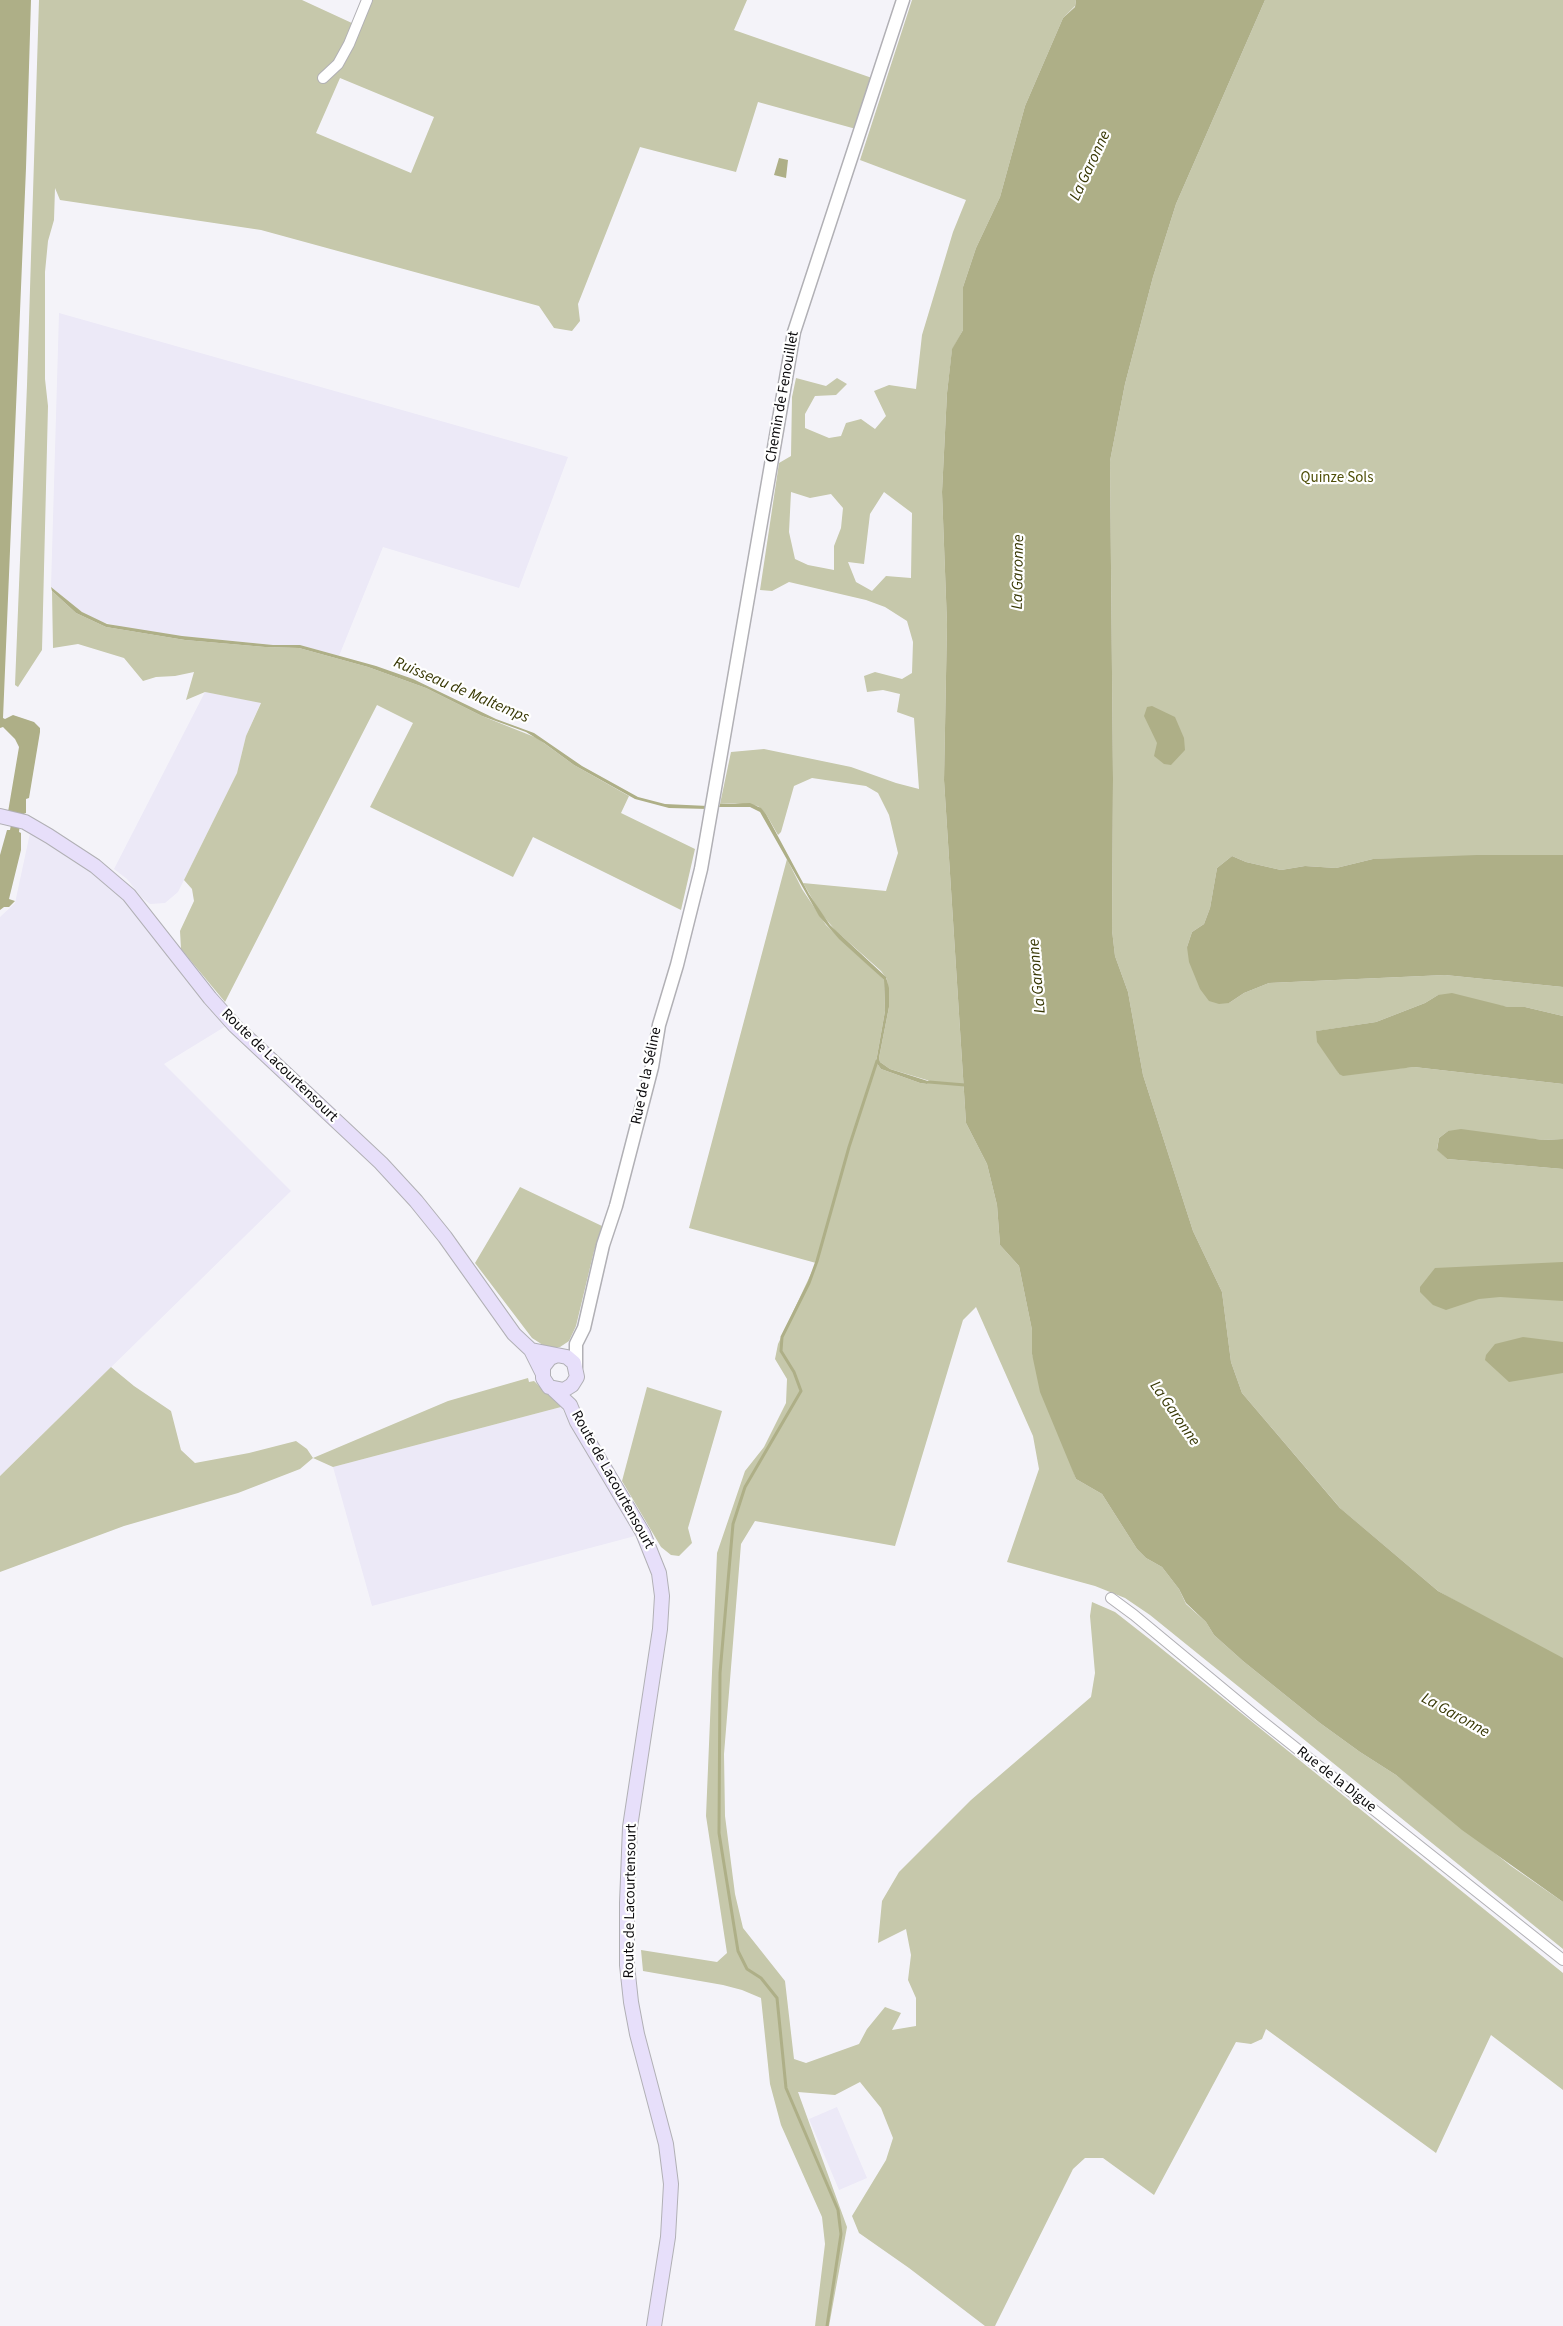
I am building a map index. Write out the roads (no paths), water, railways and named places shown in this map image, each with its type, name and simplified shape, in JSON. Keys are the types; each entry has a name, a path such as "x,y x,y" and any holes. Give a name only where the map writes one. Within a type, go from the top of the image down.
{"main road":[{"name":"Route de Lacourtensourt","path":"5,817 25,822 95,866 129,895 210,998 235,1026 381,1163 416,1201 445,1237 514,1334 531,1350 542,1372 545,1383 570,1405 577,1422 643,1533 659,1573 662,1596 657,1655 630,1827 627,1965 631,2002 666,2144 671,2184 668,2237 654,2326"},
{"name":"Route de Lacourtensourt","path":"531,1350 571,1360 576,1367 570,1405"},
{"path":"542,1372 546,1362 556,1356"},
{"path":"554,1390 568,1388 575,1382"}],"street":[{"path":"323,78 338,64 367,0"},
{"name":"Chemin de Fenouillet","path":"714,807 794,332 903,0"},
{"name":"Rue de la Séline","path":"576,1367 576,1344 584,1328 603,1245 616,1206 652,1067 655,1038 702,869 714,807"},
{"path":"556,1356 576,1344"},
{"name":"Rue de la Digue","path":"1111,1598 1264,1724 1563,1960"}],"water":[{"path":"0,0 31,0 26,168 3,718 5,719 13,715 34,722 40,728 40,732 29,798 26,799 26,813 21,815 19,832 21,833 21,850 9,899 15,901 9,907 4,907 0,910 0,855 7,830 10,830 13,814 8,812 19,747 15,739 3,727 0,728"},
{"name":"La Garonne","path":"1076,0 1265,0 1176,204 1153,277 1125,384 1110,461 1113,779 1112,930 1115,956 1128,992 1143,1075 1193,1231 1222,1292 1231,1362 1242,1393 1340,1508 1438,1591 1563,1658 1563,1902 1462,1830 1396,1775 1320,1723 1243,1661 1214,1635 1206,1622 1186,1603 1179,1589 1162,1567 1146,1558 1137,1549 1102,1494 1076,1479 1040,1392 1032,1354 1032,1330 1019,1266 1000,1245 997,1205 987,1164 966,1123 944,780 947,624 942,492 947,393 952,349 963,330 963,287 976,248 1000,197 1025,106 1063,18 1075,7"},
{"path":"779,158 788,160 786,178 774,175"},
{"path":"51,587 82,612 107,624 182,636 273,645 300,645 376,666 413,679 496,719 534,733 582,766 638,797 665,804 708,806 708,809 669,808 635,799 574,765 526,732 482,716 426,688 368,667 299,648 185,640 106,627 76,613 52,591"},
{"path":"1152,706 1175,717 1184,738 1185,750 1171,765 1164,764 1154,756 1157,743 1144,716 1147,707"},
{"path":"750,803 761,808 766,814 809,894 830,925 886,977 889,988 889,1007 879,1058 880,1062 890,1069 931,1082 927,1084 920,1083 881,1069 876,1062 885,1011 884,980 839,939 819,916 760,812 750,807 719,807 720,804"},
{"path":"1477,855 1563,855 1563,987 1445,975 1269,983 1244,993 1229,1003 1219,1004 1209,1001 1200,989 1189,962 1187,947 1192,932 1204,924 1210,908 1217,868 1232,856 1246,862 1281,870 1305,866 1336,868 1373,859"},
{"path":"1452,993 1508,1007 1525,1007 1563,1016 1563,1084 1414,1067 1343,1076 1339,1074 1317,1042 1316,1031 1376,1022 1425,1003 1438,995"},
{"path":"1461,1129 1543,1140 1563,1139 1563,1169 1447,1159 1437,1150 1439,1138 1448,1131"},
{"path":"1563,1262 1563,1301 1500,1297 1479,1299 1446,1310 1433,1305 1420,1292 1420,1287 1435,1268"},
{"path":"1523,1337 1563,1342 1563,1373 1509,1382 1485,1360 1486,1355 1495,1344"}],"waterway":[{"path":"827,2326 841,2234 838,2210 786,2088 777,1998 761,1978 747,1969 738,1951 719,1833 720,1673 733,1524 745,1487 801,1391 794,1372 781,1351 782,1337 809,1283 817,1261 849,1147 877,1061"},
{"name":"Ruisseau de Maltemps","path":"929,1082 965,1085"}],"park label":[{"name":"Quinze Sols","path":"1337,479"}]}
